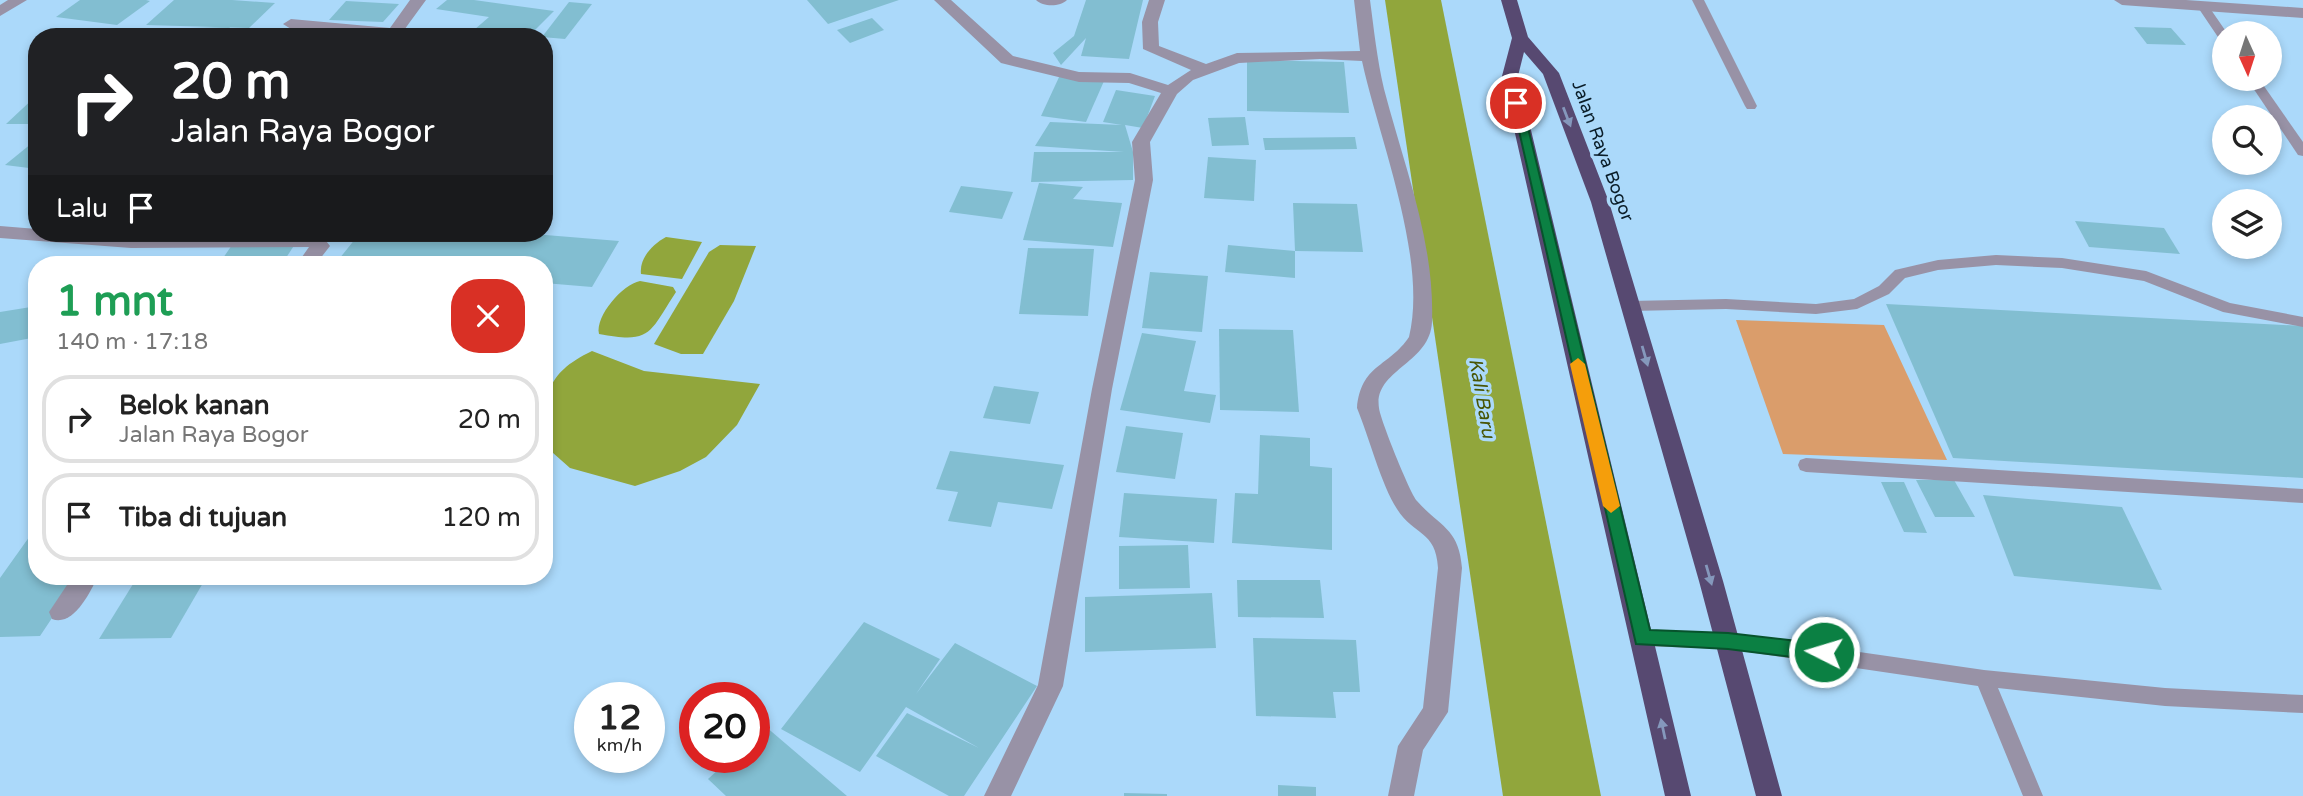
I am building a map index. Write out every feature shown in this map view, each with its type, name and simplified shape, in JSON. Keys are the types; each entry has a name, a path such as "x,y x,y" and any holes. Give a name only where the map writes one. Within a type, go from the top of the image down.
{"highway":[{"path":"1509,0 1520,38 1510,76 1678,796"},
{"name":"Jalan Raya Bogor","path":"1520,38 1551,73 1600,202 1728,641 1769,796"}],"street":[{"path":"0,11 19,0"},
{"path":"397,28 418,0"},
{"path":"942,0 1007,60 1079,77 1130,78 1171,91"},
{"path":"1044,0 1059,0"},
{"path":"1157,0 1150,22 1148,45 1151,49 1204,69"},
{"path":"1362,0 1369,56 1420,259 1423,327 1417,343 1373,380 1367,392 1368,408 1406,505 1441,536 1448,550 1450,568 1434,712 1411,746 1401,796"},
{"path":"2122,0 2303,12"},
{"path":"291,24 328,28"},
{"path":"997,796 1050,686 1101,389 1144,180 1141,142 1171,91 1204,69 1259,55 1369,56"},
{"path":"0,232 28,234"},
{"path":"313,256 321,246 317,242"},
{"path":"61,612 80,585"}],"lane":[{"path":"1698,0 1751,106"},
{"path":"2203,6 2213,21"},
{"path":"2261,91 2303,152"},
{"path":"1630,306 1726,304 1816,309 1857,304 1884,290 1900,274 1938,265 1996,260 2062,263 2146,276 2228,308 2303,322"},
{"path":"1806,465 2302,498"},
{"path":"1643,638 1728,641 1984,678 2165,697 2303,704"},
{"path":"1984,678 2034,796"}],"shaded area":[{"path":"666,237 702,242 682,279 641,274 642,262 648,252"},
{"path":"720,245 756,246 734,301 703,354 681,354 654,344 709,252"},
{"path":"640,281 673,287 676,292 654,326 640,336 616,337 599,334 601,319 612,302 626,288"},
{"path":"1736,320 1884,325 1947,460 1783,454"},
{"path":"592,351 644,371 760,384 737,425 706,457 680,471 635,486 570,468 553,453 553,384 564,369"}],"building":[{"path":"80,0 150,1 117,25 56,17"},
{"path":"174,0 275,3 249,28 146,25"},
{"path":"447,0 474,0 554,11 537,28 476,28 489,17 436,9"},
{"path":"807,0 899,0 828,24"},
{"path":"1086,0 1143,0 1129,59 1081,56 1086,38 1061,65 1053,53 1074,36"},
{"path":"346,1 399,4 383,22 329,20"},
{"path":"569,2 592,4 565,39 553,38 553,28 549,28"},
{"path":"872,18 884,30 850,43 837,30"},
{"path":"2134,27 2171,28 2186,45 2147,44"},
{"path":"1247,60 1344,62 1349,113 1247,111"},
{"path":"1060,75 1104,81 1086,122 1041,116"},
{"path":"1116,90 1155,96 1143,128 1125,125 1133,152 1133,180 1031,182 1034,152 1124,152 1035,146 1050,122 1122,125 1103,122"},
{"path":"28,103 28,124 6,124"},
{"path":"1245,117 1249,145 1212,146 1208,118"},
{"path":"1355,137 1357,149 1265,150 1263,138"},
{"path":"28,146 28,168 5,165"},
{"path":"1208,157 1256,160 1254,201 1204,198"},
{"path":"1039,183 1083,187 1073,199 1122,203 1113,247 1023,240"},
{"path":"961,186 1013,192 1002,219 949,212"},
{"path":"1293,203 1357,204 1363,252 1295,251"},
{"path":"2075,221 2164,228 2180,254 2089,247"},
{"path":"553,236 619,241 592,287 553,284 553,256 341,256 353,242 553,242"},
{"path":"234,242 296,242 287,256 224,256"},
{"path":"1228,245 1295,251 1295,278 1225,272"},
{"path":"1028,248 1094,249 1088,316 1019,314"},
{"path":"1150,272 1208,276 1202,332 1142,328"},
{"path":"1886,304 2303,326 2303,478 1953,458"},
{"path":"28,307 28,339 0,344 0,312"},
{"path":"1219,329 1293,330 1299,412 1220,410"},
{"path":"1142,333 1196,341 1184,391 1216,395 1210,423 1120,410"},
{"path":"994,386 1039,392 1030,424 983,418"},
{"path":"1126,426 1183,433 1175,479 1116,472"},
{"path":"1260,435 1310,438 1310,466 1332,468 1332,550 1232,543 1235,493 1258,494"},
{"path":"950,451 1064,465 1052,509 998,502 991,527 948,521 958,492 936,489"},
{"path":"1916,480 1954,480 1975,517 1935,517"},
{"path":"1881,482 1904,482 1927,533 1904,532"},
{"path":"1124,493 1217,499 1214,543 1119,537"},
{"path":"1983,495 2122,507 2162,590 2014,576"},
{"path":"28,539 28,585 74,585 40,636 0,637 0,578"},
{"path":"1188,545 1190,588 1119,589 1119,546"},
{"path":"1237,580 1320,580 1324,618 1238,617"},
{"path":"132,585 202,585 171,638 99,639"},
{"path":"1212,593 1216,648 1085,652 1085,597"},
{"path":"864,622 940,659 916,694 955,643 1037,686 964,796 949,796 876,756 907,713 979,748 906,707 860,772 781,729"},
{"path":"1253,638 1356,640 1360,692 1333,692 1336,718 1256,716"},
{"path":"770,730 847,796 726,796 708,779 715,773 770,773"},
{"path":"1278,785 1316,787 1316,796 1278,796"},
{"path":"1124,793 1167,794 1167,796 1124,796"}],"waterway":[{"name":"Kali Baru","path":"1413,0 1552,796"}],"slow traffic":[{"path":"1578,364 1611,506"}],"route":[{"path":"1516,103 1643,638 1728,641 1824,652"}]}
